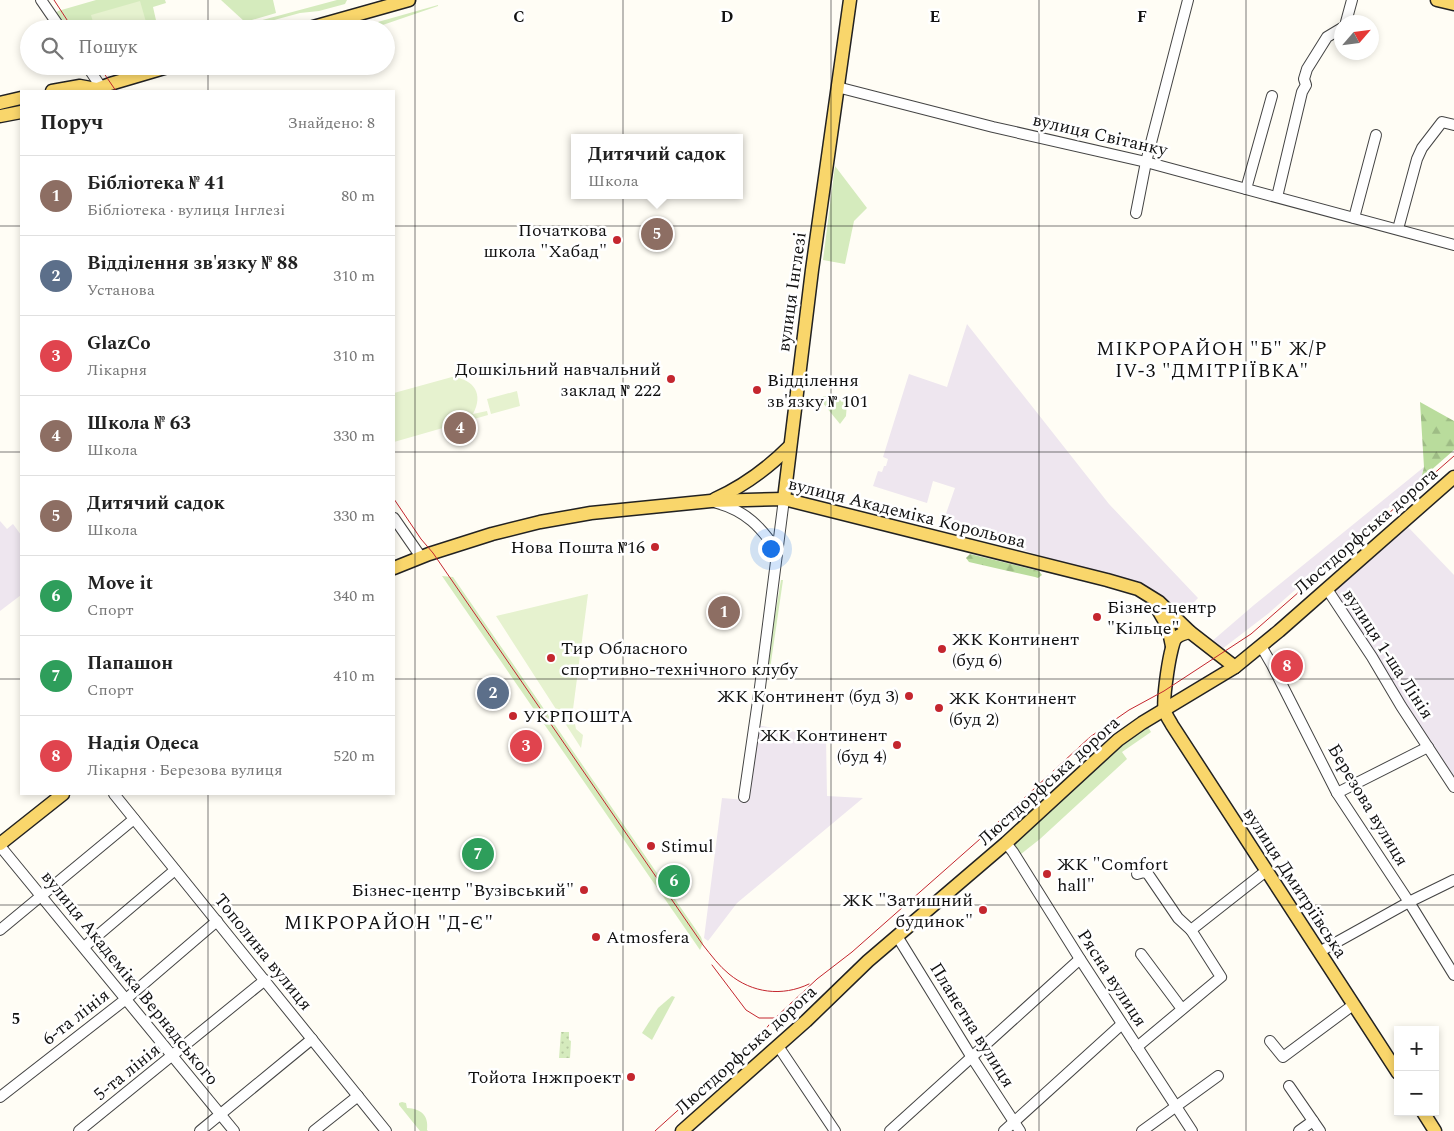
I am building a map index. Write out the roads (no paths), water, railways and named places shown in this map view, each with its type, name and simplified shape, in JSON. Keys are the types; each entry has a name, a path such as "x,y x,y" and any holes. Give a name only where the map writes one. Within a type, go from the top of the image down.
{"main road":[{"path":"338,20 409,0"},
{"name":"вулиця Інглезі","path":"784,499 850,0"},
{"path":"1437,0 1454,4"},
{"path":"58,90 80,86 96,89 142,75"},
{"path":"0,103 20,98"},
{"path":"0,116 20,112"},
{"path":"711,501 756,476 790,446"},
{"name":"Люстдорфська дорога","path":"682,1131 778,1046 897,936 1006,843 1118,740 1142,723 1235,667 1454,477"},
{"name":"вулиця Академіка Корольова","path":"395,568 420,557 492,534 540,522 591,513 711,501 784,499 1138,589 1159,602 1190,632 1235,667"},
{"path":"1146,594 1161,613 1168,627 1172,646"},
{"path":"1164,710 1164,691 1172,646 1175,638 1190,632"},
{"name":"вулиця Дмитріївська","path":"1164,710 1397,1071"},
{"path":"0,845 61,795"},
{"path":"1426,1116 1435,1131"}],"street":[{"path":"41,0 55,20"},
{"path":"1136,213 1146,162 1188,0"},
{"path":"1348,15 1352,0"},
{"path":"1277,197 1302,92 1306,86 1304,79 1307,69 1327,37 1334,33"},
{"path":"91,75 96,89"},
{"name":"вулиця Світанку","path":"837,87 993,127 1146,162 1454,245"},
{"path":"1246,189 1272,96"},
{"path":"1398,229 1417,159 1422,148 1442,122 1454,124"},
{"path":"1354,218 1376,135"},
{"name":"вулиця Інглезі","path":"744,797 784,499"},
{"path":"711,501 741,512 755,522 766,534 777,551"},
{"path":"395,520 420,557"},
{"name":"вулиця 1-ша Лінія","path":"1326,589 1372,657 1454,787"},
{"name":"Березова вулиця","path":"1261,646 1337,793 1409,902 1454,976"},
{"path":"1337,793 1428,747"},
{"name":"Тополина вулиця","path":"115,795 386,1131"},
{"path":"0,930 134,818"},
{"name":"Рясна вулиця","path":"1006,843 1192,1131"},
{"name":"вулиця Академіка Вернадського","path":"0,845 234,1131"},
{"path":"84,947 175,870"},
{"path":"1191,930 1266,871"},
{"path":"1137,874 1144,872 1148,874 1178,918 1191,930 1221,977 1137,1047"},
{"path":"1319,952 1409,902 1454,880"},
{"name":"6-та лінія","path":"0,1097 126,999 217,921"},
{"name":"Планетна вулиця","path":"897,936 1020,1131"},
{"path":"1141,954 1182,1009"},
{"path":"890,1131 1080,959"},
{"name":"5-та лінія","path":"79,1131 265,980"},
{"path":"1270,1041 1283,1057 1353,1005"},
{"path":"1004,1131 1122,1024"},
{"path":"200,1131 312,1039"},
{"path":"778,1046 835,1131"},
{"path":"1142,1131 1218,1076"},
{"path":"1289,1086 1320,1131"},
{"path":"314,1131 358,1096"},
{"path":"1299,1131 1313,1121"}],"tram line":[{"path":"54,0 67,20"},
{"path":"105,75 115,90"},
{"path":"655,1131 758,1038 774,1019 817,979 852,952 980,839 1090,737 1129,710 1164,691 1251,634 1454,456"},
{"path":"395,500 715,960 725,971 738,980 757,989 778,992 788,991 809,984"},
{"path":"712,965 746,1010 759,1018 777,1018"}],"place":[{"name":"Дитячий садок","path":"657,234"},
{"name":"Початкова школа \"Хабад\"","path":"617,240"},
{"name":"Дошкільний навчальний заклад № 222","path":"671,379"},
{"name":"Відділення зв'язку № 101","path":"757,390"},
{"name":"Школа № 63","path":"460,428"},
{"name":"Нова Пошта №16","path":"655,547"},
{"name":"Бібліотека № 41","path":"724,612"},
{"name":"Бізнес-центр \"Кільце\"","path":"1097,617"},
{"name":"ЖК Континент (буд 6)","path":"942,649"},
{"name":"Тир Обласного спортивно-технічного клубу","path":"551,658"},
{"name":"Надія Одеса","path":"1287,666"},
{"name":"Відділення зв'язку № 88","path":"493,693"},
{"name":"ЖК Континент (буд 3)","path":"909,696"},
{"name":"ЖК Континент (буд 2)","path":"939,708"},
{"name":"УКРПОШТА","path":"513,716"},
{"name":"ЖК Континент (буд 4)","path":"897,745"},
{"name":"GlazCo","path":"526,746"},
{"name":"Stimul","path":"651,846"},
{"name":"Папашон","path":"478,854"},
{"name":"ЖК \"Comfort hall\"","path":"1047,874"},
{"name":"Move it","path":"674,881"},
{"name":"Бізнес-центр \"Вузівський\"","path":"584,890"},
{"name":"ЖК \"Затишний будинок\"","path":"983,910"},
{"name":"Atmosfera","path":"596,937"},
{"name":"Тойота Інжпроект","path":"631,1077"}],"district":[{"name":"МІКРОРАЙОН \"Б\" Ж/Р IV-3 \"ДМІТРІЇВКА\"","path":"1212,360"},
{"name":"МІКРОРАЙОН \"Д-Є\"","path":"389,923"}]}
